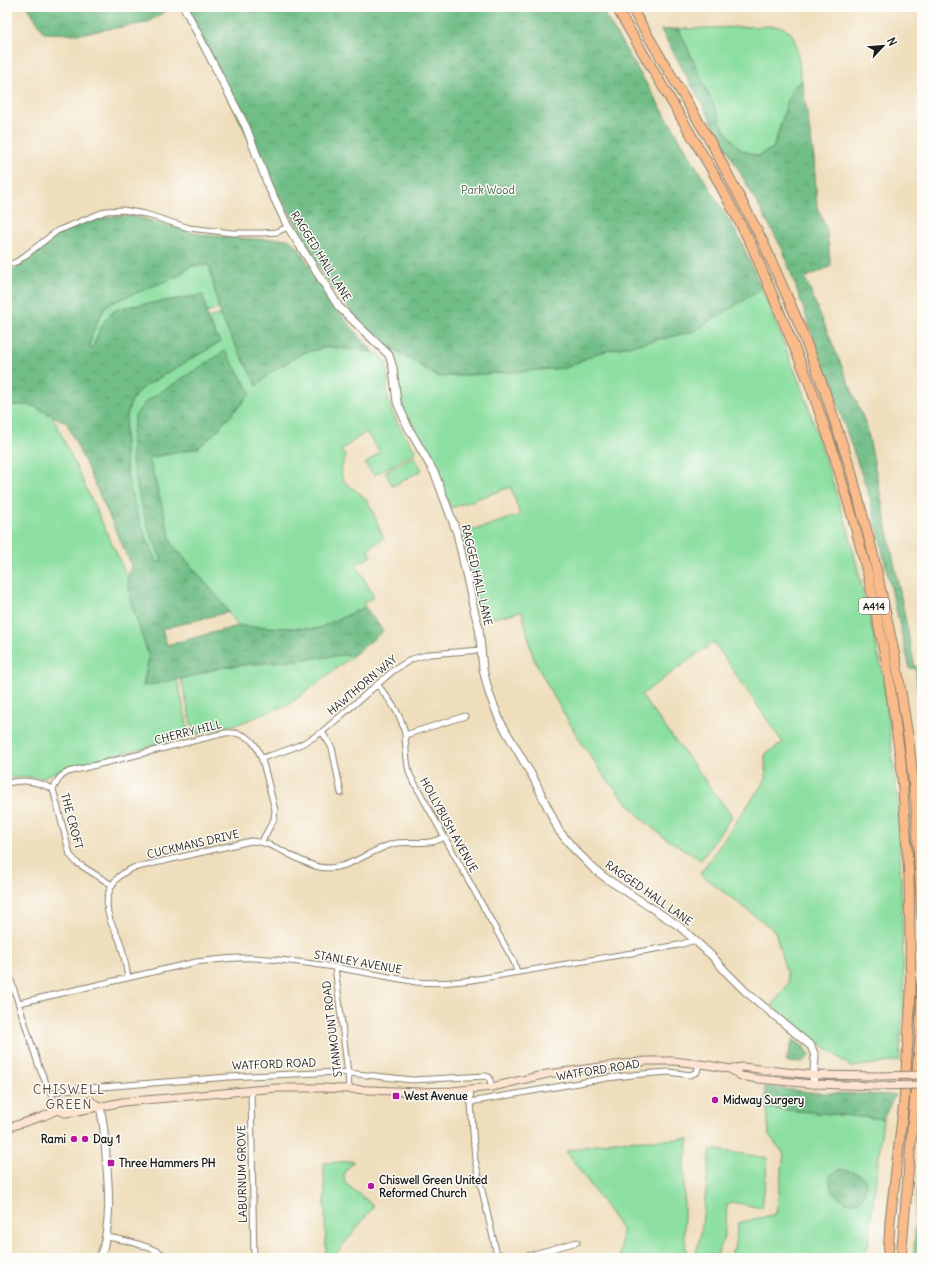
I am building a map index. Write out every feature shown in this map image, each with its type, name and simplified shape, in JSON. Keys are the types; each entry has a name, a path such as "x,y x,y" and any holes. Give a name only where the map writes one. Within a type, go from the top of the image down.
{"highway":[{"name":"A414","path":"616,7 713,172 752,246 810,385 833,451 868,575 887,664 900,755 909,877 911,994 904,1102 890,1221 888,1258"},
{"name":"A414","path":"631,7 713,146 763,242 797,319 823,386 850,467 873,554 898,668 909,742 916,807 922,918"},
{"path":"901,1258 920,1037 922,984"}],"main road":[{"name":"WATFORD ROAD","path":"56,1109 65,1112 123,1102 276,1088 419,1092 470,1089 492,1087 547,1074 646,1061 674,1060 730,1069 742,1067 814,1074 880,1076 922,1075"},
{"name":"WATFORD ROAD","path":"730,1069 741,1076 813,1084 878,1086 922,1085"},
{"path":"7,1128 44,1116 56,1109"}],"street":[{"name":"RAGGED HALL LANE","path":"184,7 246,127 268,185 288,227 339,307 388,355 393,368 397,402 408,427 435,474 458,533 479,628 485,681 500,721 534,779 553,819 566,840 595,870 679,926 712,956 727,974 745,991 811,1046 815,1056 813,1084"},
{"path":"7,265 22,258 57,231 106,211 123,210 145,214 189,228 233,233 277,232 288,227"},
{"name":"HAWTHORN WAY","path":"262,758 300,746 322,732 377,684 404,663 420,656 481,650"},
{"name":"HOLLYBUSH AVENUE","path":"377,684 394,705 400,718 404,734 406,761 410,775 514,962 517,972"},
{"path":"404,734 465,716"},
{"name":"CHERRY HILL","path":"53,789 60,777 68,772 225,733 235,732 251,740 259,749 262,758 275,815 262,841"},
{"path":"322,732 332,748 341,793"},
{"name":"THE CROFT","path":"7,783 18,781 36,782 53,789 70,855 78,863 112,885"},
{"path":"262,841 299,861 330,868 350,863 386,846 406,842 430,843 444,838"},
{"name":"CUCKMANS DRIVE","path":"112,885 121,874 133,868 243,842 262,841"},
{"path":"112,885 107,897 108,912 122,948 128,978"},
{"name":"STANLEY AVENUE","path":"18,1003 196,962 222,959 253,958 335,967 434,984 452,983 679,945 695,940"},
{"name":"STANMOUNT ROAD","path":"335,967 349,1089"},
{"path":"7,968 39,1067 56,1109"},
{"name":"WATFORD ROAD","path":"470,1102 614,1077 670,1072 693,1074 697,1072 699,1064"},
{"name":"WATFORD ROAD","path":"51,1094 63,1090 229,1077 339,1072 412,1080 486,1076 489,1077 492,1087"},
{"path":"470,1089 477,1170 497,1255"},
{"name":"LABURNUM GROVE","path":"251,1090 254,1258"},
{"path":"100,1107 104,1121 109,1197 106,1237 100,1258"},
{"path":"106,1237 156,1251 170,1258"},
{"path":"520,1258 577,1242"},
{"path":"492,1258 497,1255 503,1255 507,1258"}],"green space":[{"path":"28,7 173,7 146,23 79,34 44,33"},
{"name":"Park Wood","path":"188,7 600,7 739,237 762,289 692,332 597,353 566,368 438,377 368,332 328,283 294,220 270,182 228,97"},
{"path":"775,26 786,29 792,35 796,44 802,81 793,87 773,148 758,156 741,150 724,131 679,29"},
{"path":"679,29 725,131 741,150 758,156 773,148 787,101 793,87 802,81 814,158 817,207 826,228 831,266 805,278 867,427 915,668 910,669 870,498 783,250 661,30"},
{"path":"115,216 141,218 204,235 252,239 288,239 298,247 336,309 373,352 329,347 302,353 270,373 257,386 221,318 209,265 191,266 176,277 106,305 93,331 90,343 90,349 93,347 99,330 106,320 119,308 203,295 208,321 220,342 138,392 131,401 129,408 126,421 125,439 125,458 128,476 143,530 158,563 162,560 149,530 140,499 132,461 132,432 135,416 145,402 225,351 251,393 214,434 198,448 149,458 172,544 217,596 228,612 162,629 167,645 238,626 317,629 365,607 383,631 355,654 223,667 181,679 143,686 149,657 130,600 128,578 131,564 67,423 31,405 7,405 7,271 26,262 52,239 66,230 91,221"},
{"path":"209,265 219,309 206,313 203,295 119,308 106,320 99,330 93,347 90,349 93,332 106,305 176,277 191,266"},
{"path":"762,289 804,394 848,530 883,674 899,812 904,994 899,1061 851,1067 772,1006 789,983 775,931 700,874 766,779 765,754 783,743 714,642 641,695 732,816 701,860 662,836 643,820 607,780 579,739 541,673 533,657 522,611 483,621 462,534 520,515 511,487 451,508 424,444 404,412 398,387 394,356 376,338 438,377 566,368 597,353 692,332"},
{"path":"220,315 221,318 270,373 302,353 329,347 373,352 380,355 385,361 388,374 387,389 390,405 399,426 416,452 374,475 365,464 380,452 366,432 341,450 346,457 341,474 343,479 346,484 362,495 367,501 384,538 368,549 372,556 356,564 374,597 363,603 365,607 317,629 238,626 217,596 172,544 149,458 198,448 214,434 251,393 159,394 145,402 132,461 140,499 149,530 162,560 158,563 143,530 137,512 125,458 126,421 131,402 140,390 147,385 220,342 207,318"},
{"path":"7,405 31,405 52,415 128,578 130,600 149,657 143,686 177,679 190,736 65,768 41,778 7,778"},
{"path":"414,456 422,470 393,486 385,472"},
{"path":"355,654 291,703 241,723 194,735 181,679 223,667"},
{"path":"922,663 922,732 915,667"},
{"path":"793,1039 805,1048 810,1055 802,1063 786,1062"},
{"path":"765,1087 819,1093 895,1095 883,1119 767,1108"},
{"path":"767,1108 883,1119 868,1247 861,1258 728,1258 734,1249 738,1223 776,1214 784,1154 769,1135"},
{"path":"689,1139 684,1167 684,1231 687,1258 620,1258 622,1230 566,1151 613,1141"},
{"path":"922,1145 922,1258 914,1258 915,1215"},
{"path":"711,1149 768,1158 762,1208 732,1202 727,1205 724,1232 719,1252 715,1258 706,1258 696,1253 701,1232"},
{"path":"354,1161 344,1173 345,1183 374,1206 333,1258 326,1258 324,1163"},
{"path":"840,1169 850,1171 860,1175 863,1178 866,1187 863,1196 857,1202 850,1203 844,1201 833,1191 830,1185 830,1179 833,1173"}],"place":[{"name":"West Avenue","path":"396,1096"},
{"name":"Midway Surgery","path":"715,1100"},
{"name":"Rami","path":"74,1139"},
{"name":"Day 1","path":"85,1139"},
{"name":"Three Hammers PH","path":"111,1163"},
{"name":"Chiswell Green United Reformed Church","path":"371,1186"}],"district":[{"name":"CHISWELL GREEN","path":"69,1096"}]}
